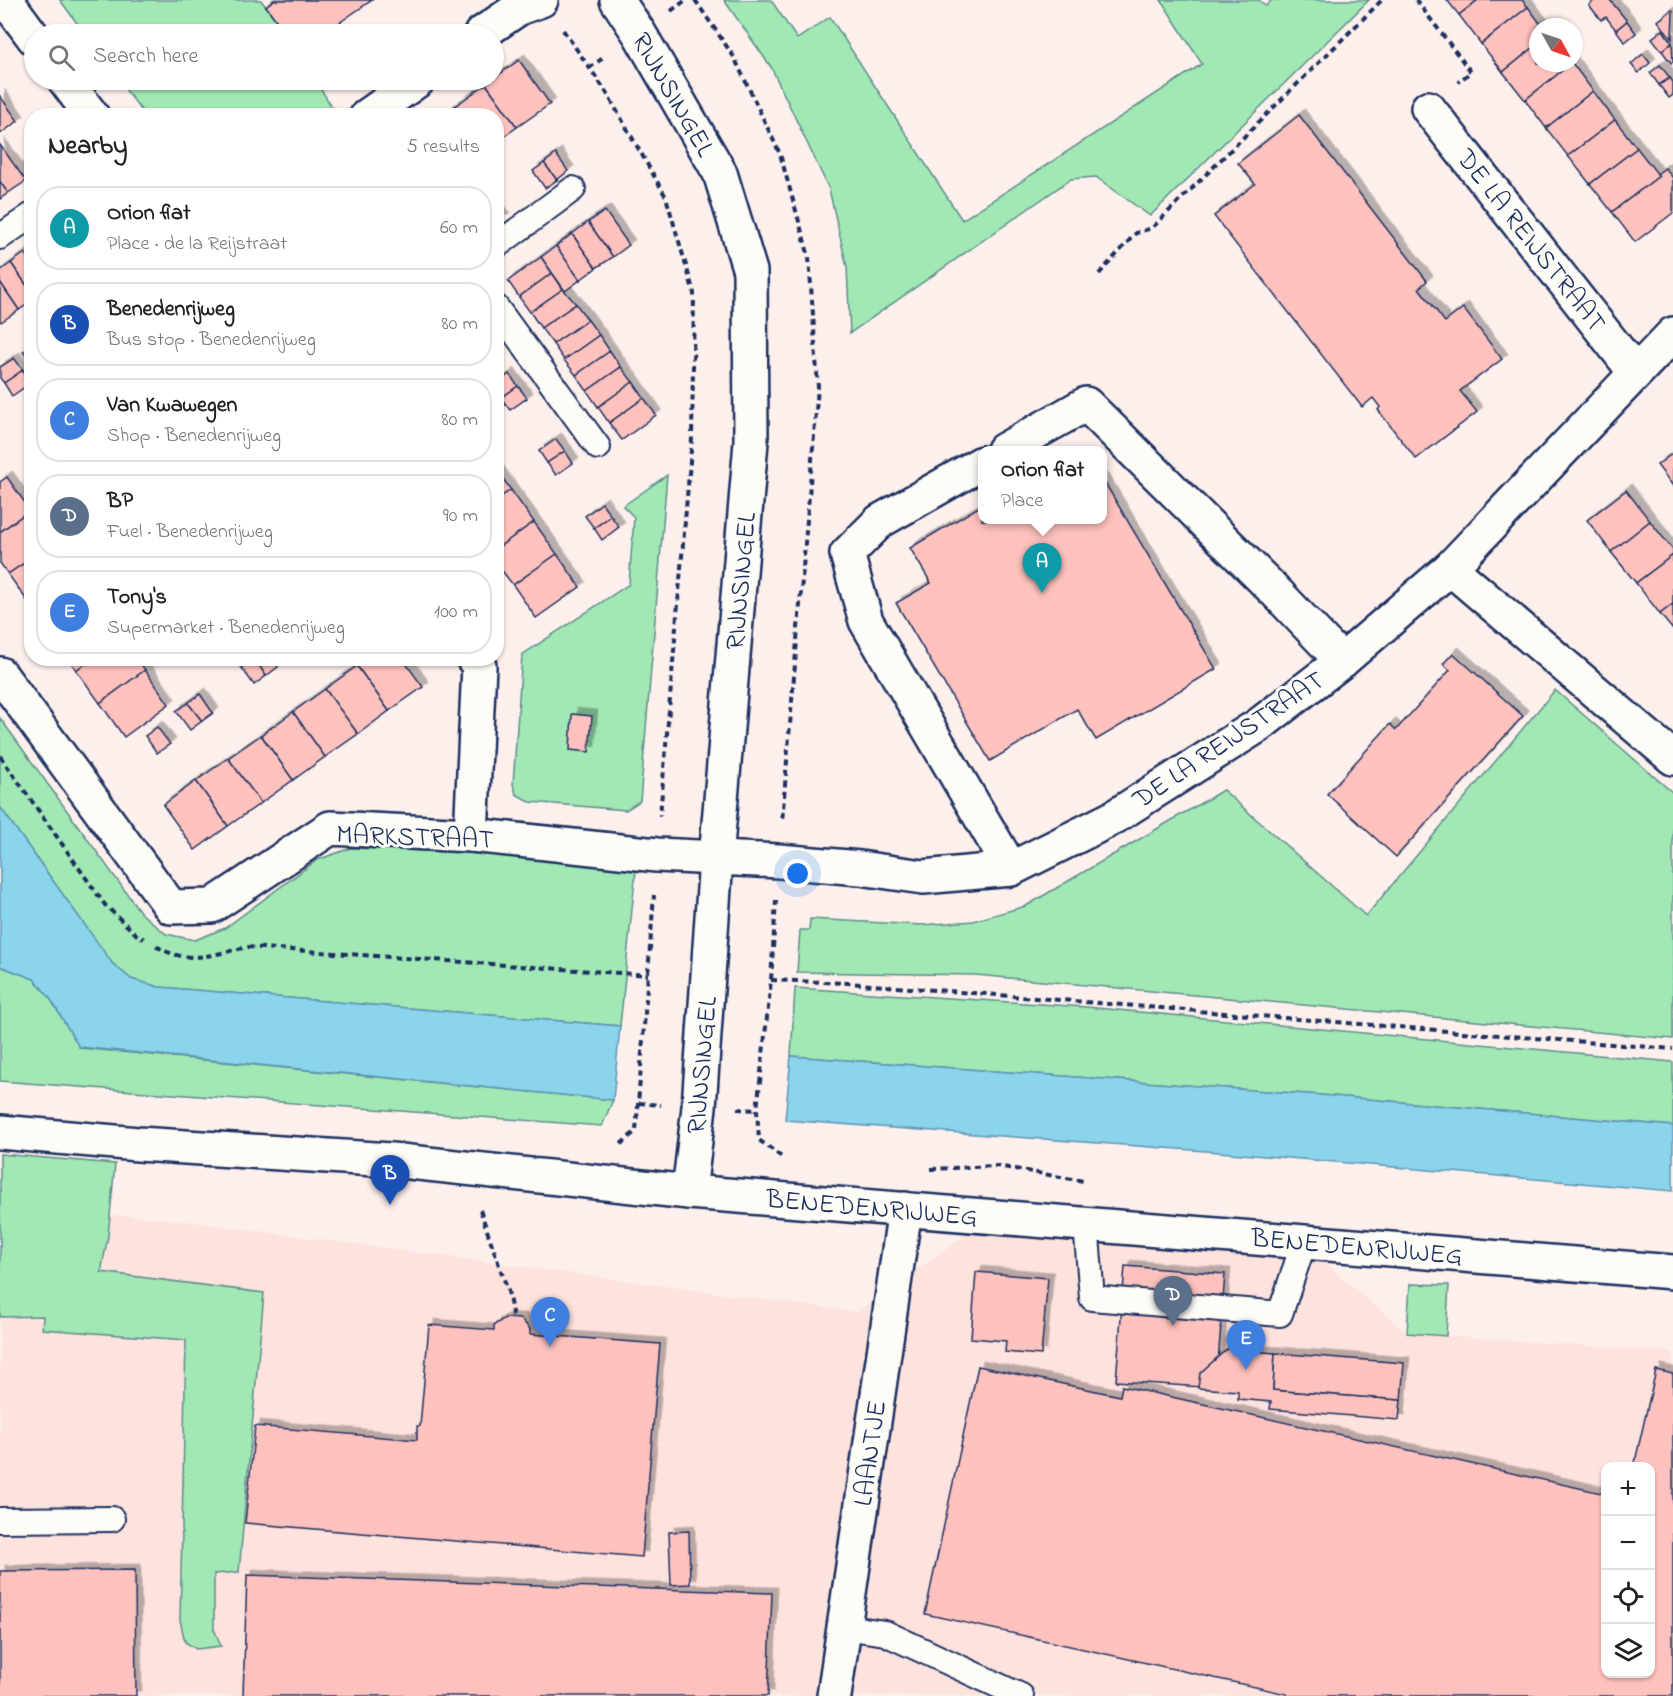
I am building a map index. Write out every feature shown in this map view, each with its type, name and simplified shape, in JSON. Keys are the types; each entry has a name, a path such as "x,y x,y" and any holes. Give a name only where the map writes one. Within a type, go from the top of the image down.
{"street":[{"path":"6,0 24,24"},
{"path":"496,24 519,8 541,0"},
{"name":"RIJNSINGEL","path":"617,0 639,33 720,173 750,271 751,442 716,859 699,1107 689,1192"},
{"path":"72,90 86,108"},
{"path":"378,108 404,90"},
{"name":"DE LA REIJSTRAAT","path":"1428,108 1635,372"},
{"name":"DE LA REIJSTRAAT","path":"716,859 779,861 860,868 923,877 1011,869 1111,819 1259,725 1342,661 1450,568 1673,334"},
{"path":"1011,446 1086,404 1278,594 1342,661"},
{"path":"978,465 880,522 847,554 866,621 1011,869"},
{"path":"1450,568 1673,758"},
{"path":"471,835 479,666"},
{"name":"MARKSTRAAT","path":"0,674 171,907 212,906 330,828 471,835 716,859"},
{"name":"BENEDENRIJWEG","path":"0,1132 138,1144 391,1160 689,1192 1673,1272"},
{"name":"LAANTJE","path":"834,1696 905,1209"}],"lane":[{"path":"504,240 573,189"},
{"path":"0,237 24,220"},
{"path":"504,318 598,447"},
{"path":"1086,1224 1092,1298 1280,1314 1304,1242"},
{"path":"0,1520 112,1519"},
{"path":"844,1627 885,1633 1021,1696"}],"path":[{"path":"1099,274 1136,233 1152,228 1382,0"},
{"path":"1416,0 1471,72 1428,108"},
{"path":"562,29 605,90 666,197 694,293 692,438 639,1103"},
{"path":"0,756 105,905 145,940"},
{"path":"757,1110 771,980 779,861"},
{"path":"153,945 170,954 193,958 248,947 648,975"},
{"path":"771,980 872,984 1673,1049"},
{"path":"480,1209 508,1291 513,1318"}],"shaded area":[{"path":"0,1205 185,1221 856,1312 968,1234 1323,1261 1407,1333 1673,1352 1673,1696 0,1696"}],"green space":[{"path":"60,0 261,0 279,24 78,24"},
{"path":"724,0 771,0 797,39 830,17 962,220 1202,64 1161,0 1259,0 1266,6 1272,0 1369,0 1150,216 1096,177 1071,179 850,333 847,267 829,189 771,67"},
{"path":"126,90 321,90 333,108 140,108"},
{"path":"667,475 640,801 626,810 530,802 516,794 513,784 522,655 629,584 634,517 623,506"},
{"path":"1555,690 1673,793 1673,1039 976,975 797,972 800,930 809,930 810,919 922,925 973,921 1026,906 1223,790 1366,916"},
{"path":"0,718 141,913 166,934 195,940 225,928 317,860 351,848 637,860 620,1026 159,987 131,979 112,963 0,807"},
{"path":"0,966 34,979 50,998 80,1048 613,1100 602,1126 0,1081"},
{"path":"795,988 1086,1007 1673,1062 1673,1126 1333,1096 791,1056"},
{"path":"0,1154 115,1164 108,1236 101,1272 264,1293 239,1572 214,1574 214,1629 221,1646 196,1649 185,1642 180,1620 186,1340 42,1329 43,1316 0,1317"},
{"path":"1410,1284 1449,1285 1446,1336 1407,1333"}],"water":[{"path":"0,807 112,963 131,979 159,987 620,1026 613,1100 79,1047 50,998 34,979 0,966"},
{"path":"791,1056 1333,1096 1673,1126 1673,1191 1219,1152 785,1120"}],"building":[{"path":"274,0 372,0 337,24 279,24 266,6"},
{"path":"1447,0 1478,0 1459,15"},
{"path":"1478,0 1522,0 1528,7 1481,44 1459,15"},
{"path":"1595,0 1610,0 1627,21 1616,30 1606,17 1601,20 1589,5"},
{"path":"1528,7 1536,18 1529,18 1529,51 1503,72 1481,44"},
{"path":"1673,11 1672,39 1658,21"},
{"path":"1627,21 1636,33 1625,42 1616,30"},
{"path":"1663,30 1672,43 1662,51 1652,38"},
{"path":"1672,43 1673,62 1671,63 1662,51"},
{"path":"1529,51 1529,72 1561,72 1525,100 1503,72"},
{"path":"1643,54 1650,63 1638,73 1631,64"},
{"path":"519,60 550,104 517,127 490,90 504,90 504,71"},
{"path":"1660,65 1670,78 1659,85 1650,73"},
{"path":"1561,72 1579,72 1593,91 1546,128 1525,100"},
{"path":"1670,78 1673,82 1673,95 1669,98 1659,85"},
{"path":"478,90 490,90 503,108 456,108 455,106"},
{"path":"1593,91 1615,120 1568,156 1546,128"},
{"path":"0,96 18,121 0,134"},
{"path":"504,109 517,127 504,136"},
{"path":"1299,115 1427,281 1419,288 1445,322 1463,308 1502,359 1460,391 1477,412 1416,459 1378,410 1380,407 1373,398 1362,407 1214,216 1255,184 1238,163"},
{"path":"1615,120 1637,148 1590,184 1568,156"},
{"path":"0,145 24,178 24,182 8,193 0,182"},
{"path":"1637,148 1659,176 1612,212 1590,184"},
{"path":"556,154 568,171 557,180 544,163"},
{"path":"544,163 557,180 545,188 533,171"},
{"path":"1665,168 1673,178 1673,213 1635,242 1612,212 1659,176 1657,174"},
{"path":"0,182 8,193 0,199"},
{"path":"605,211 629,245 613,257 588,222"},
{"path":"588,222 613,257 596,268 572,234"},
{"path":"572,234 596,268 580,280 556,246"},
{"path":"556,246 580,280 565,291 541,257"},
{"path":"24,254 24,282 11,263"},
{"path":"541,257 552,273 519,297 508,281"},
{"path":"11,263 24,282 24,307 19,310 0,282 0,271"},
{"path":"552,273 563,289 530,312 519,297"},
{"path":"0,282 19,310 1,322 0,320"},
{"path":"563,289 576,304 541,328 530,312"},
{"path":"576,304 588,320 553,344 541,328"},
{"path":"588,320 599,335 564,360 553,344"},
{"path":"599,335 610,351 576,375 564,360"},
{"path":"610,351 621,367 587,391 576,375"},
{"path":"14,358 23,370 4,383 0,378 0,367"},
{"path":"621,367 633,382 598,407 587,391"},
{"path":"24,371 24,388 12,396 4,383"},
{"path":"509,374 518,386 504,396 504,378"},
{"path":"633,382 644,398 609,423 598,407"},
{"path":"518,386 527,398 510,410 504,402 504,396"},
{"path":"644,398 656,415 622,440 609,423"},
{"path":"556,439 565,451 547,463 539,451"},
{"path":"565,451 573,463 556,475 547,463"},
{"path":"1673,453 1673,486 1657,465"},
{"path":"7,477 24,501 24,514 0,532 0,482"},
{"path":"504,480 511,490 504,495"},
{"path":"1107,486 1216,669 1096,740 1077,709 990,761 896,603 931,583 910,548 978,507 978,524 1107,524"},
{"path":"511,490 534,522 504,543 504,495"},
{"path":"1626,490 1650,521 1611,552 1587,520"},
{"path":"602,503 611,516 594,528 585,516"},
{"path":"24,514 24,563 8,574 0,563 0,532"},
{"path":"611,516 619,527 602,540 594,528"},
{"path":"1650,521 1673,550 1673,555 1636,583 1611,552"},
{"path":"534,522 557,554 513,585 504,573 504,543"},
{"path":"557,554 580,587 536,618 513,585"},
{"path":"1673,555 1673,604 1660,614 1636,583"},
{"path":"24,563 24,596 8,574"},
{"path":"1673,604 1673,630 1660,614"},
{"path":"1453,653 1523,716 1396,857 1327,794 1390,724 1396,730 1450,670 1443,664"},
{"path":"82,666 142,666 145,670 100,703 76,670"},
{"path":"259,666 277,666 278,667 266,676"},
{"path":"259,666 266,676 254,685 241,667"},
{"path":"357,666 408,666 423,687 389,711"},
{"path":"357,666 389,711 358,734 325,689"},
{"path":"145,670 169,704 124,737 100,703"},
{"path":"325,689 358,734 325,757 293,712"},
{"path":"200,694 213,713 202,721 188,703"},
{"path":"188,703 202,721 190,730 176,711"},
{"path":"293,712 325,757 293,780 261,735"},
{"path":"572,714 592,716 589,752 570,750"},
{"path":"157,727 170,744 157,753 145,736"},
{"path":"261,735 293,780 261,803 228,758"},
{"path":"228,758 261,803 228,826 196,781"},
{"path":"196,781 228,826 195,850 163,805"},
{"path":"1125,1266 1225,1274 1216,1388 1116,1381"},
{"path":"976,1272 1048,1278 1041,1355 1005,1352 1006,1341 971,1338"},
{"path":"505,1318 521,1319 530,1329 530,1334 660,1344 642,1557 245,1523 255,1426 417,1440 429,1325 494,1330 494,1325"},
{"path":"1227,1349 1275,1353 1273,1390 1401,1400 1399,1420 1270,1409 1271,1402 1238,1399 1238,1391 1198,1388 1200,1373"},
{"path":"1275,1353 1404,1363 1401,1400 1273,1390"},
{"path":"978,1366 1120,1396 1122,1386 1601,1493 1601,1678 1655,1678 1655,1462 1635,1462 1656,1370 1673,1374 1673,1696 1287,1696 1287,1694 925,1614"},
{"path":"689,1531 690,1584 671,1585 669,1532"},
{"path":"135,1570 136,1696 0,1696 0,1571"},
{"path":"247,1575 772,1593 768,1696 243,1696"}],"place":[{"name":"Orion flat","path":"1042,593"},
{"name":"Benedenrijweg","path":"390,1205"},
{"name":"BP","path":"1173,1326"},
{"name":"Van Kwawegen","path":"550,1347"},
{"name":"Tony's","path":"1246,1370"}]}
